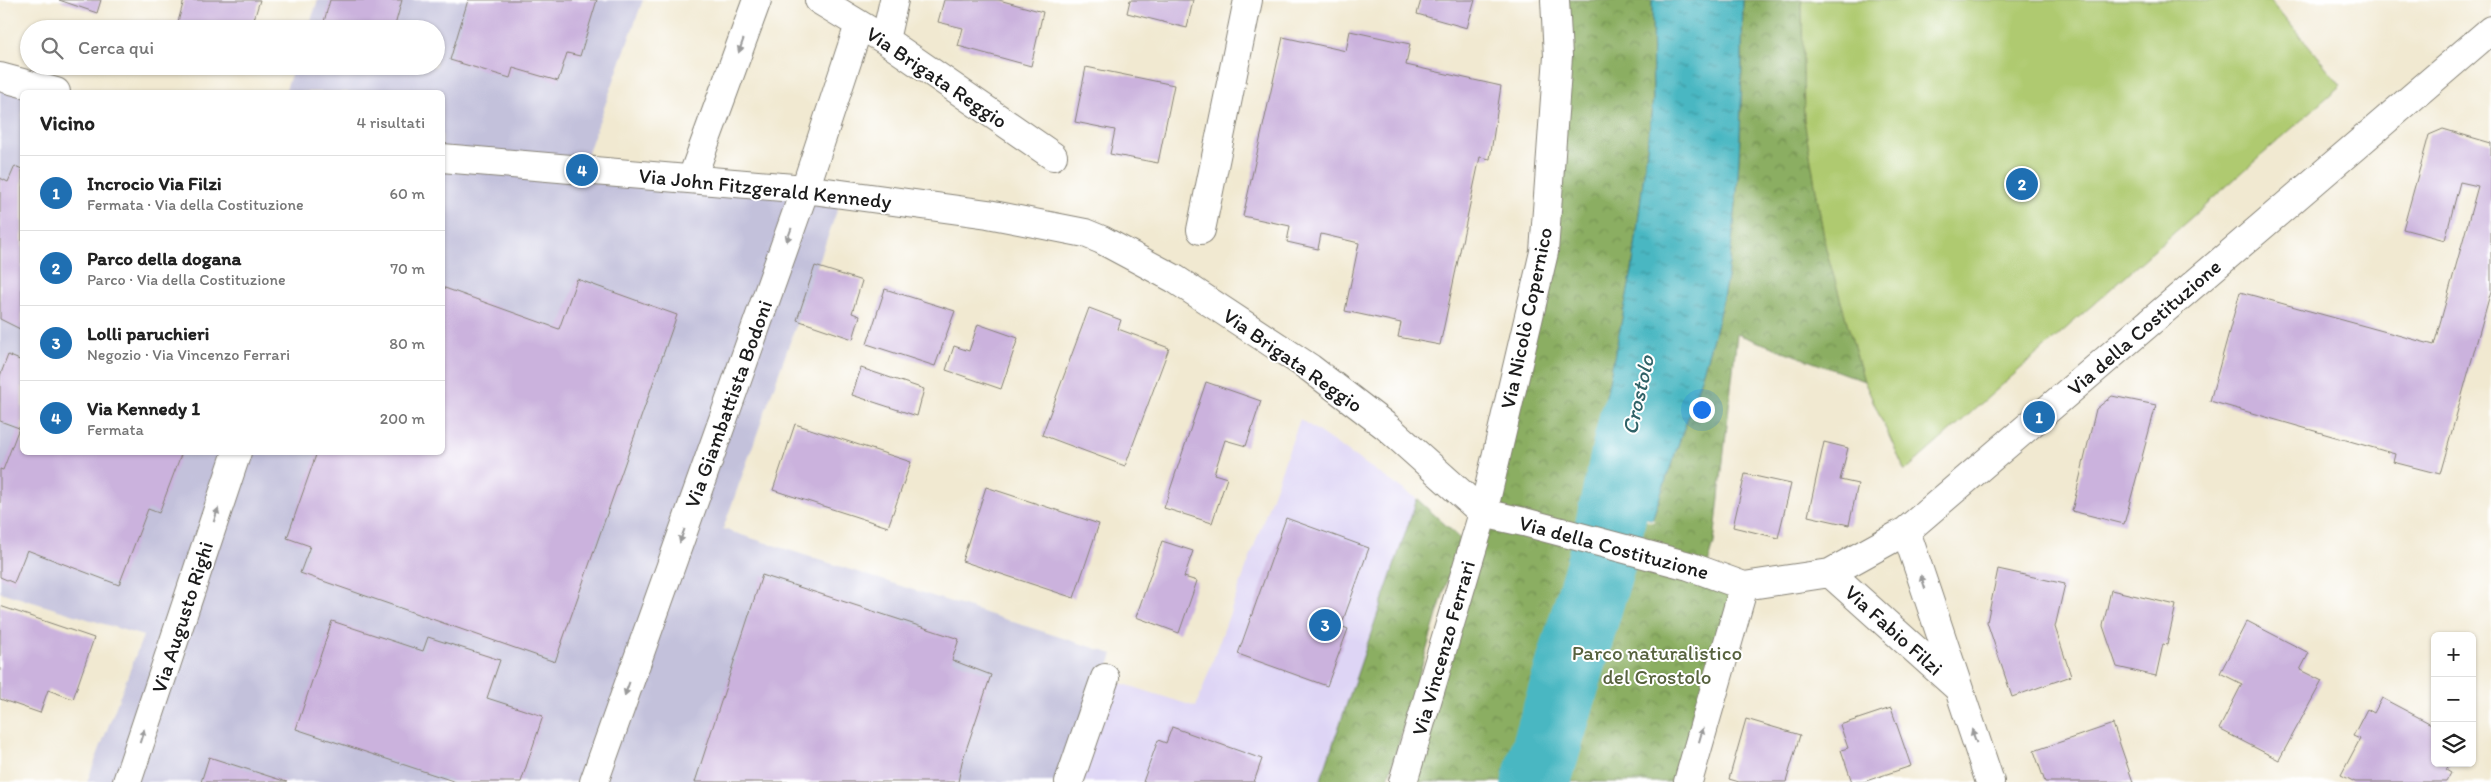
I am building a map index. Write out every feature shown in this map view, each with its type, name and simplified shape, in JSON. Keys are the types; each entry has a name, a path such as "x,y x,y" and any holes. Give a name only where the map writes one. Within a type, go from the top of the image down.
{"street":[{"path":"692,178 757,0"},
{"name":"Via Brigata Reggio","path":"819,0 885,40 1053,156"},
{"path":"885,40 894,0"},
{"path":"1201,230 1248,0"},
{"name":"Via Nicolò Copernico","path":"1483,513 1544,252 1558,56 1555,0"},
{"name":"Via Giambattista Bodoni","path":"594,782 805,189 859,24"},
{"name":"Via della Costituzione","path":"1483,513 1689,566 1744,586 1830,573 1906,531 2491,30"},
{"path":"0,77 49,90"},
{"name":"Via John Fitzgerald Kennedy","path":"445,158 805,189 988,214 1086,233"},
{"name":"Via Brigata Reggio","path":"1086,233 1175,279 1310,368 1387,427 1483,513"},
{"name":"Via Augusto Righi","path":"127,782 236,455"},
{"name":"Via Vincenzo Ferrari","path":"1403,782 1483,513"},
{"name":"Via Fabio Filzi","path":"1906,531 1990,782"},
{"name":"Via Fabio Filzi","path":"1830,573 1958,688"},
{"path":"1688,782 1744,586"},
{"path":"1069,782 1105,678"}],"shaded area":[{"path":"318,0 643,0 582,169 843,194 723,529 1113,654 1069,782 87,782 143,636 0,592 0,77 20,91 20,455 445,455 445,90 286,90 291,75 445,75 445,20 311,20"},
{"path":"1300,419 1417,499 1321,782 1069,782 1105,678 1196,707"}],"green space":[{"name":"Parco naturalistico del Crostolo","path":"1555,0 1652,0 1653,99 1632,271 1585,501 1652,520 1704,368 1721,307 1727,277 1736,208 1740,138 1743,0 1802,0 1804,119 1826,249 1864,381 1737,334 1714,543 1706,571 1744,586 1688,782 1559,782 1618,576 1567,562 1506,782 1403,782 1544,252"},
{"path":"1802,0 2270,0 2341,85 1905,471 1864,381 1826,249 1804,119"},
{"path":"1417,499 1460,538 1387,782 1320,782"}],"water":[{"path":"1652,0 1743,0 1738,174 1736,208 1727,277 1721,307 1704,368 1652,520 1584,501 1632,271 1653,99"},
{"path":"1567,561 1618,576 1559,782 1506,782"}],"pier":[{"path":"1582,500 1655,520 1652,522 1584,504"},
{"path":"1568,559 1618,573 1620,577 1565,560"}],"building":[{"path":"59,0 101,0 97,13"},
{"path":"184,0 260,0 254,20 178,20"},
{"path":"330,0 402,0 396,20 324,20"},
{"path":"468,0 597,0 580,56 567,53 558,81 513,68 510,78 450,60"},
{"path":"944,0 999,0 1043,12 1031,66 958,46 963,28 938,22"},
{"path":"1130,0 1193,0 1187,28 1127,13"},
{"path":"1421,0 1475,0 1467,28 1417,14"},
{"path":"1350,31 1410,44 1406,65 1501,86 1490,159 1480,157 1440,345 1398,337 1401,323 1345,311 1359,243 1321,234 1318,249 1287,242 1290,226 1243,216 1283,37 1346,51"},
{"path":"1086,67 1174,85 1158,163 1110,154 1115,130 1075,122"},
{"path":"2443,129 2491,143 2491,291 2440,474 2393,462 2395,454 2210,401 2240,292 2434,345 2478,186 2460,182 2445,240 2403,229 2429,135"},
{"path":"15,166 20,168 20,329 0,319 0,178 8,182"},
{"path":"815,266 862,281 852,313 860,316 853,339 797,320"},
{"path":"577,279 677,315 555,662 300,573 310,546 287,538 316,455 445,455 445,288 559,329"},
{"path":"885,289 955,311 935,366 867,344"},
{"path":"1089,308 1121,320 1118,329 1169,348 1125,466 1042,435"},
{"path":"978,324 1018,338 1001,389 946,370 954,346 969,351"},
{"path":"8,355 20,360 20,455 181,455 159,513 148,509 119,585 27,550 14,583 0,577 0,469 3,470 19,428 0,421 0,376"},
{"path":"861,368 924,389 917,416 852,395"},
{"path":"1206,382 1261,401 1246,446 1225,440 1214,474 1227,478 1212,523 1164,508"},
{"path":"2112,396 2156,405 2124,524 2072,511 2096,409"},
{"path":"795,424 911,462 888,527 773,490"},
{"path":"1824,442 1848,448 1840,480 1858,484 1849,525 1808,516"},
{"path":"1745,474 1791,484 1778,538 1733,527"},
{"path":"986,487 1099,524 1074,598 962,561"},
{"path":"1286,518 1369,548 1341,626 1348,629 1327,686 1238,654"},
{"path":"1162,541 1193,551 1184,577 1197,581 1179,633 1136,617"},
{"path":"1998,569 2065,584 2055,627 2071,676 2012,697 1987,622"},
{"path":"762,575 959,639 952,660 991,675 962,762 958,782 695,782"},
{"path":"2111,590 2176,605 2167,645 2163,644 2156,676 2117,667 2103,626"},
{"path":"0,606 94,638 73,699 48,690 40,713 0,699"},
{"path":"332,621 423,651 428,637 500,660 487,698 543,716 521,782 456,782 296,729"},
{"path":"2247,621 2309,653 2300,670 2322,681 2279,760 2219,729 2242,684 2220,673"},
{"path":"2382,698 2431,724 2431,767 2448,767 2446,770 2451,773 2446,782 2355,782 2341,775 2360,739 2353,736 2367,709 2374,713"},
{"path":"1891,708 1911,766 1863,782 1852,782 1841,750 1848,748 1840,725"},
{"path":"1746,719 1800,735 1786,782 1739,782 1729,779"},
{"path":"2113,724 2133,782 2045,782 2034,751"},
{"path":"1172,727 1262,759 1254,782 1143,782 1158,740 1166,743"},
{"path":"209,757 287,782 201,782"}],"waterway":[{"name":"Crostolo","path":"1536,782 1602,559 1634,416"}],"place":[{"name":"Via Kennedy 1","path":"582,170"},
{"name":"Parco della dogana","path":"2022,184"},
{"name":"Incrocio Via Filzi","path":"2039,417"},
{"name":"Lolli paruchieri","path":"1325,625"}]}
